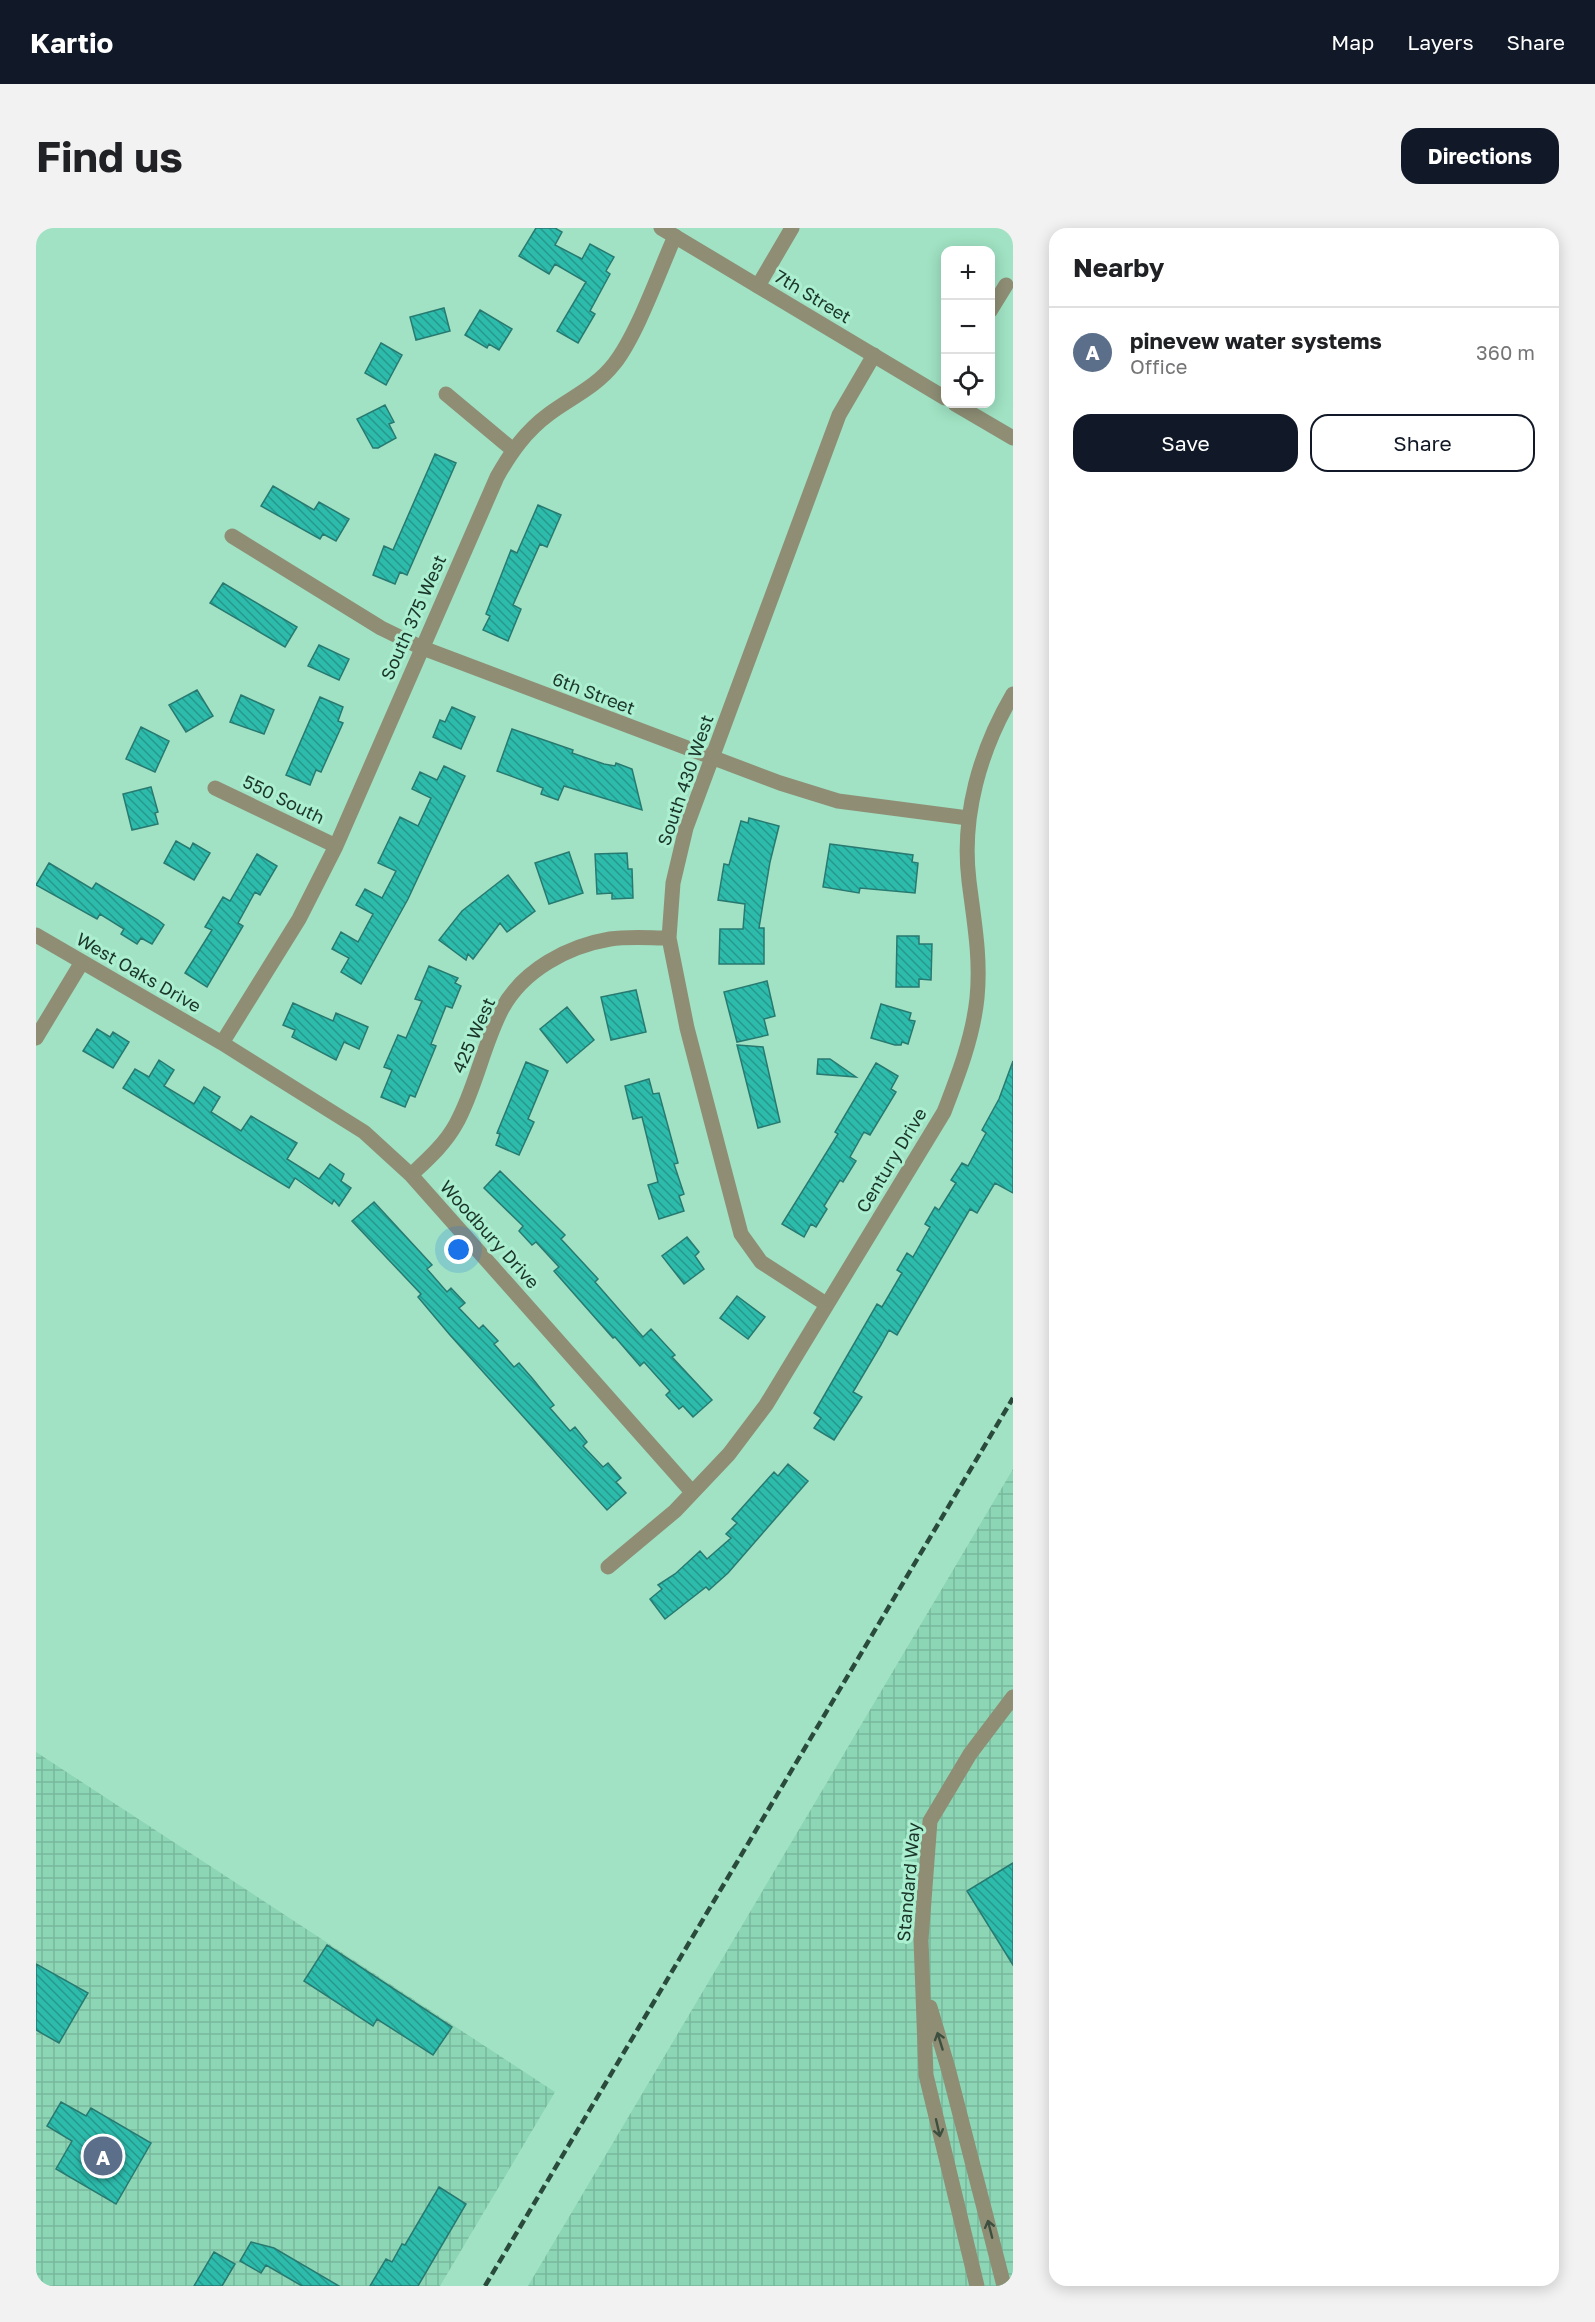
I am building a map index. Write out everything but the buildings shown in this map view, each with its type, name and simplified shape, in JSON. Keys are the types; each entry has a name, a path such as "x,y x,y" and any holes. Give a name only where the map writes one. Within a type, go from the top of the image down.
{"street":[{"name":"7th Street","path":"661,228 874,356 941,391"},
{"path":"758,286 792,228"},
{"name":"South 375 West","path":"222,1043 299,919 336,846 420,647 497,477 513,450 550,414 591,388 615,363 629,340 675,236"},
{"path":"995,304 1006,285"},
{"name":"South 430 West","path":"826,1304 761,1262 741,1234 687,1028 669,938 673,883 686,828 839,415 874,356"},
{"path":"446,394 513,450"},
{"path":"962,408 1013,438"},
{"name":"6th Street","path":"232,536 381,628 420,647 712,759 838,801 968,818"},
{"name":"Century Drive","path":"608,1567 675,1511 729,1454 766,1405 944,1112 962,1064 977,999 978,940 969,879 968,818 981,765 1000,716 1013,694"},
{"name":"550 South","path":"215,788 336,846"},
{"name":"West Oaks Drive","path":"36,935 222,1043"},
{"name":"425 West","path":"411,1174 442,1145 456,1124 503,1008 520,985 548,961 578,947 611,939 669,938"},
{"path":"36,1038 82,962"},
{"name":"Woodbury Drive","path":"222,1043 364,1132 411,1174 693,1492"},
{"name":"Standard Way","path":"977,2286 926,2075 921,1940 930,1821 970,1754 1013,1696"},
{"name":"Standard Way","path":"923,1987 948,2068 1004,2286"}],"shaded area":[{"path":"1013,1469 1013,2286 528,2286"},
{"path":"36,1752 555,2092 440,2286 36,2286"}],"railway":[{"path":"485,2286 1013,1398"}],"place":[{"name":"pinevew water systems","path":"103,2156"}]}
